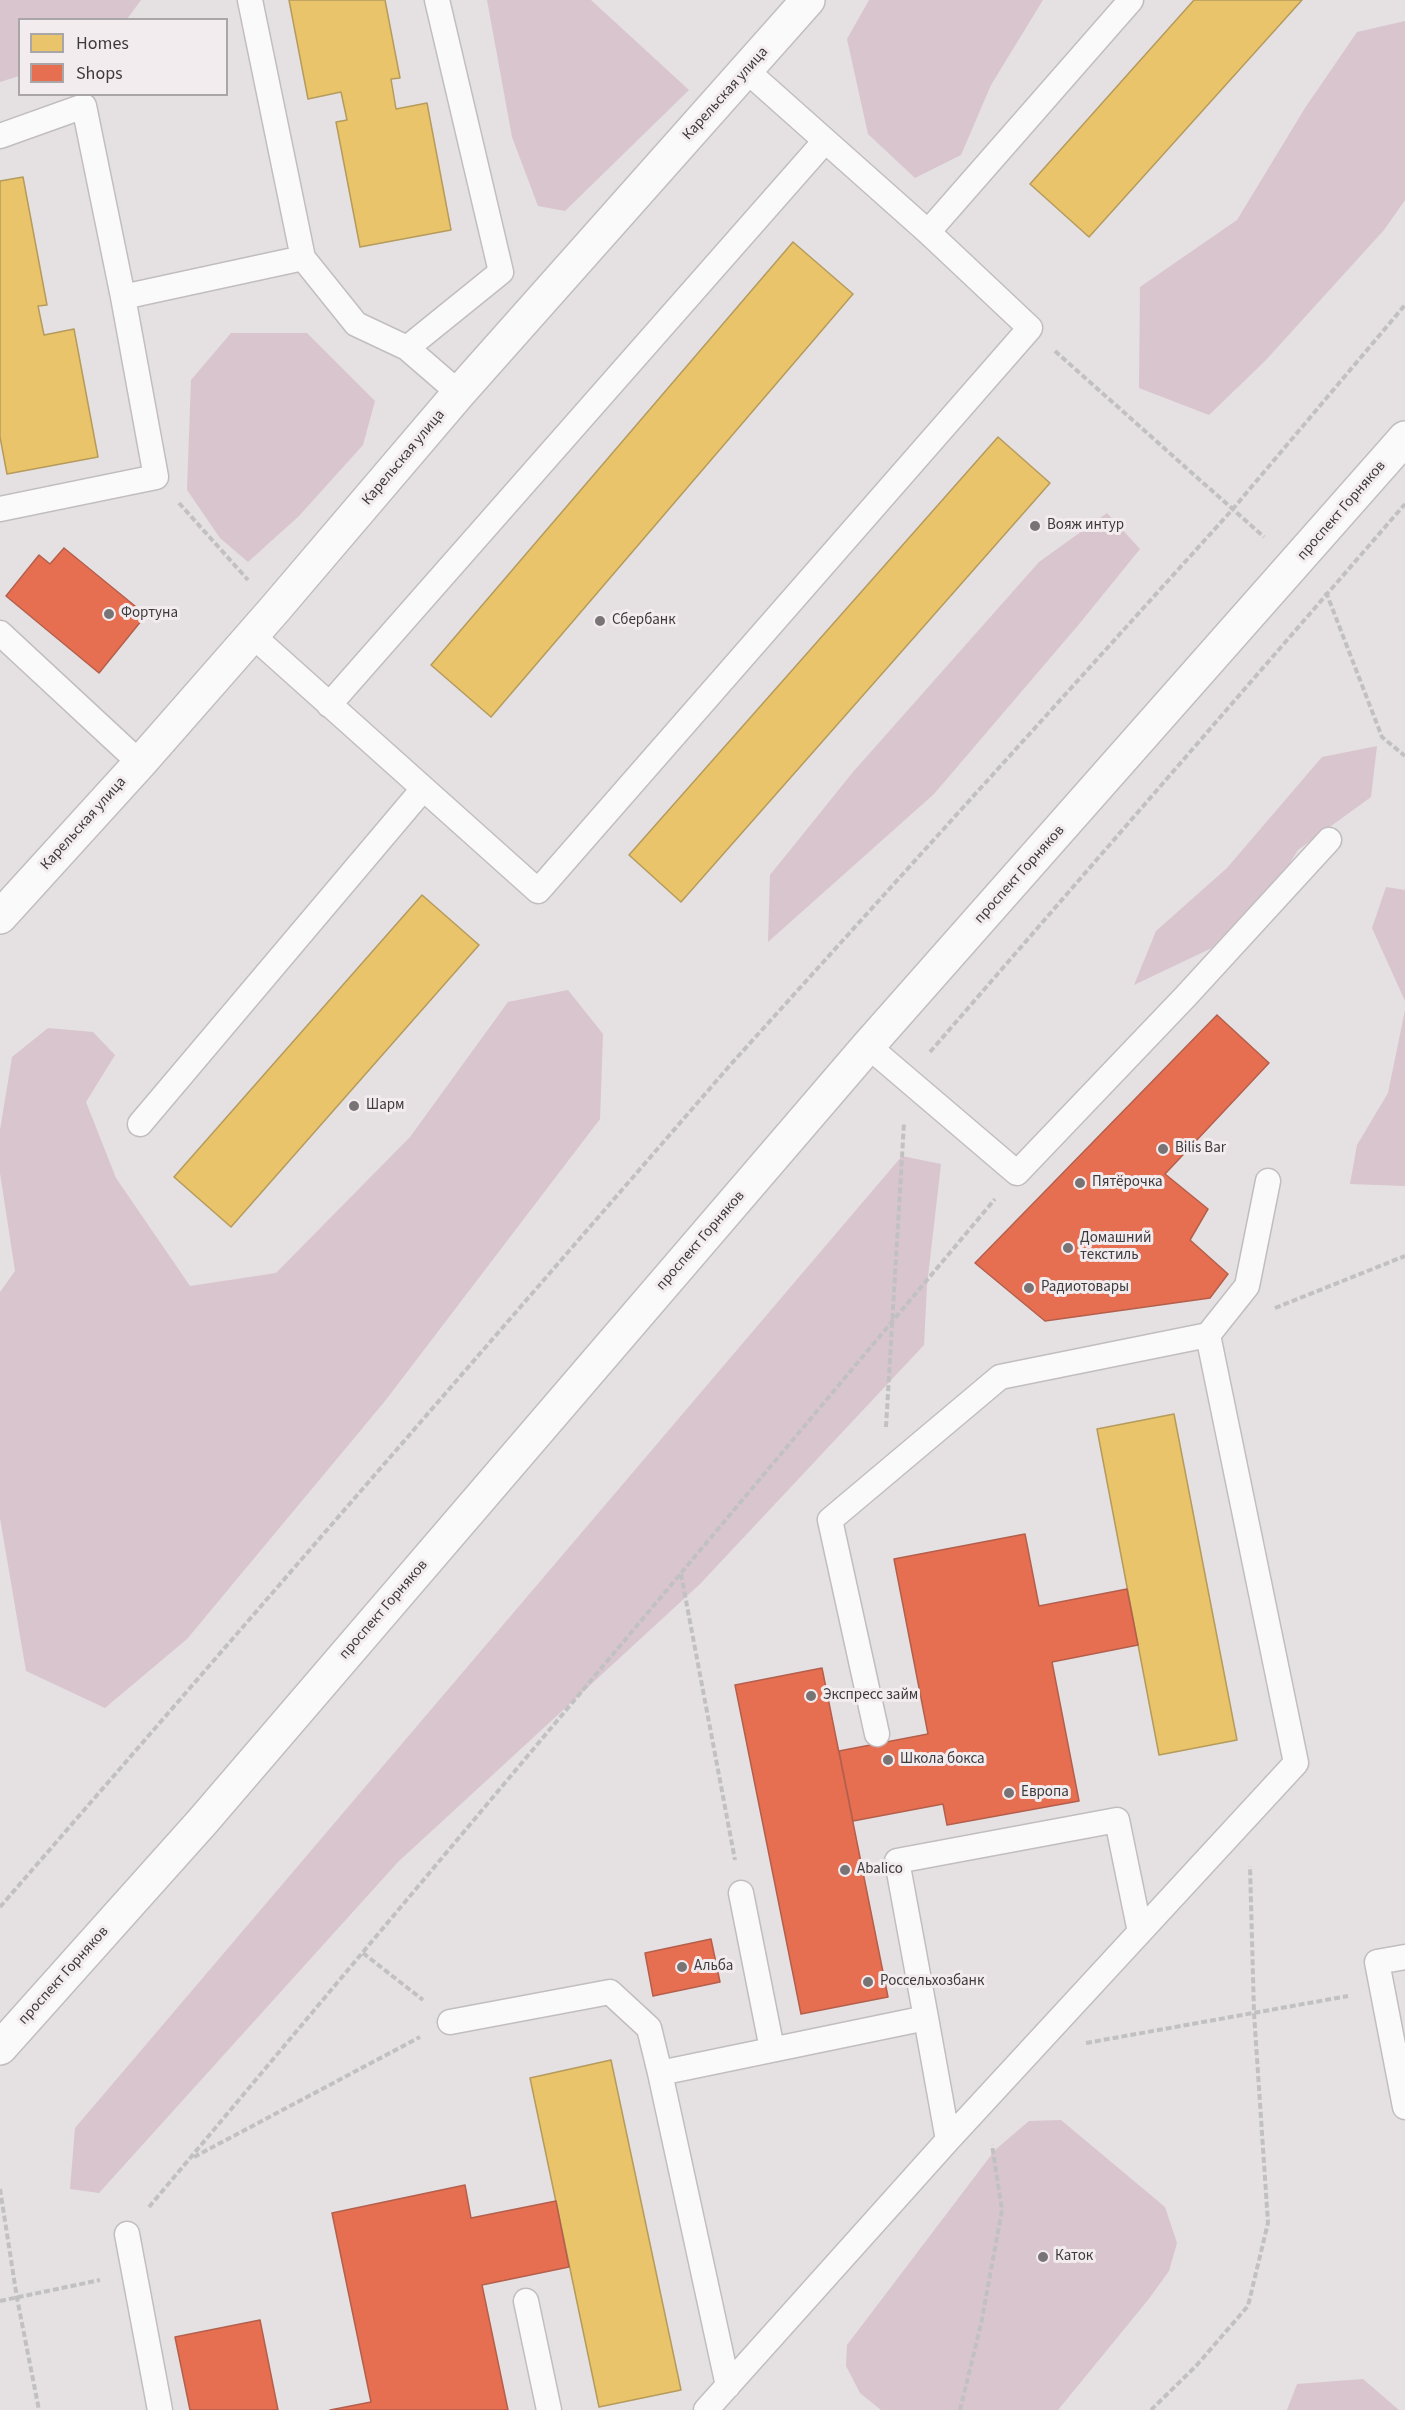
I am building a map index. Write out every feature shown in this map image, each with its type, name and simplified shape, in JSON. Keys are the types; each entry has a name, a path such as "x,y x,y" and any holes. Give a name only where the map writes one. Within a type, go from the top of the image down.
{"main road":[{"name":"Карельская улица","path":"0,917 140,763 459,393 808,0"},
{"name":"проспект Горняков","path":"0,2048 211,1812 868,1046 1405,438"}],"lane":[{"path":"250,0 303,258 356,324 407,348 459,393"},
{"path":"407,348 501,272 437,0"},
{"path":"928,232 1131,0"},
{"path":"252,635 538,891 1030,328 928,232 747,70"},
{"path":"0,136 84,106 123,297 156,477 0,509"},
{"path":"329,705 825,141"},
{"path":"123,297 303,258"},
{"path":"0,633 140,763"},
{"path":"140,1124 423,789"},
{"path":"868,1046 1017,1173 1186,996 1329,840"},
{"path":"877,1734 830,1520 1000,1377 1208,1335 1247,1286 1268,1182"},
{"path":"706,2410 984,2100 1296,1763 1208,1335"},
{"path":"948,2140 897,1861 1117,1820 1140,1932"},
{"path":"741,1893 772,2049"},
{"path":"1405,1957 1377,1962 1405,2107"},
{"path":"450,2022 610,1992 649,2028 728,2386"},
{"path":"660,2073 926,2018"},
{"path":"127,2234 160,2410"},
{"path":"526,2301 549,2410"}],"path":[{"path":"0,1907 732,1063 1232,510 1405,306"},
{"path":"1030,328 1232,510"},
{"path":"156,477 275,609"},
{"path":"884,1474 907,1078 1405,504"},
{"path":"1295,564 1328,593 1382,737 1405,756"},
{"path":"0,2301 104,2280 101,2265 1017,1173"},
{"path":"1274,1309 1405,1256"},
{"path":"681,1574 741,1893"},
{"path":"1151,2410 1196,2366 1248,2306 1268,2223 1254,2013 1248,1815"},
{"path":"190,2159 450,2022 363,1953"},
{"path":"1027,2054 1382,1990"},
{"path":"960,2410 981,2324 1002,2210 984,2100"},
{"path":"0,2190 17,2298 39,2410"}],"shaded area":[{"path":"0,0 141,0 128,18 18,18 18,76 0,82"},
{"path":"487,0 591,0 689,90 565,211 538,206 512,137"},
{"path":"869,0 1043,0 991,85 961,155 915,178 868,134 847,39"},
{"path":"1405,21 1405,200 1384,230 1265,361 1209,415 1139,388 1140,287 1237,220 1305,108 1357,32"},
{"path":"231,333 307,333 375,401 363,445 299,516 248,562 220,538 187,490 191,380"},
{"path":"1107,513 1140,549 934,794 768,942 770,875 853,772 1039,562"},
{"path":"1377,746 1371,797 1298,850 1263,906 1216,946 1134,985 1156,931 1227,868 1322,757"},
{"path":"1386,887 1405,890 1405,1001 1372,928"},
{"path":"568,990 603,1034 600,1119 385,1401 187,1639 105,1708 26,1671 0,1518 0,1292 15,1271 0,1173 0,1130 12,1057 48,1028 93,1032 115,1055 86,1102 116,1178 190,1286 276,1273 410,1137 508,1002"},
{"path":"1405,1010 1405,1186 1350,1184 1357,1145 1388,1093"},
{"path":"902,1156 941,1164 927,1285 924,1345 700,1584 398,1862 99,2193 70,2189 75,2128"},
{"name":"Каток","path":"1061,2120 1165,2207 1177,2243 1169,2271 1058,2410 881,2410 860,2393 846,2366 847,2345 995,2150 1029,2121"},
{"path":"1363,2379 1399,2410 1287,2410 1297,2384"}],"building: Homes":[{"path":"289,0 385,0 400,78 391,79 396,109 427,103 451,230 360,247 336,122 347,120 341,92 308,99"},
{"path":"1194,0 1302,0 1089,237 1030,184"},
{"path":"23,177 47,305 38,306 44,335 74,329 98,457 7,474 0,437 0,181"},
{"path":"793,242 853,294 491,717 431,665"},
{"path":"998,437 1050,483 681,902 629,855"},
{"path":"422,895 479,945 231,1227 174,1177"},
{"path":"1174,1414 1237,1740 1159,1755 1097,1429"},
{"path":"611,2060 681,2390 599,2407 530,2078"}],"building: Shops":[{"path":"64,548 146,615 99,673 6,596 39,555 50,564"},
{"path":"1217,1015 1269,1063 1165,1174 1208,1209 1190,1240 1228,1274 1210,1298 1045,1321 975,1263"},
{"path":"1025,1534 1039,1606 1127,1589 1138,1645 1052,1662 1079,1801 947,1825 943,1804 853,1821 839,1751 928,1734 894,1559"},
{"path":"822,1668 888,1997 801,2014 735,1685"},
{"path":"711,1939 720,1982 653,1996 645,1953"},
{"path":"465,2185 471,2218 556,2201 569,2267 482,2285 508,2410 330,2410 371,2402 332,2213"},
{"path":"260,2320 278,2410 190,2410 175,2337"}],"place":[{"name":"Вояж интур","path":"1035,526"},
{"name":"Фортуна","path":"109,614"},
{"name":"Сбербанк","path":"600,621"},
{"name":"Шарм","path":"354,1106"},
{"name":"Bilis Bar","path":"1163,1149"},
{"name":"Пятёрочка","path":"1080,1183"},
{"name":"Домашний текстиль","path":"1068,1248"},
{"name":"Радиотовары","path":"1029,1288"},
{"name":"Экспресс займ","path":"811,1696"},
{"name":"Школа бокса","path":"888,1760"},
{"name":"Европа","path":"1009,1793"},
{"name":"Abalico","path":"845,1870"},
{"name":"Альба","path":"682,1967"},
{"name":"Россельхозбанк","path":"868,1982"},
{"name":"Каток","path":"1043,2257"}]}
